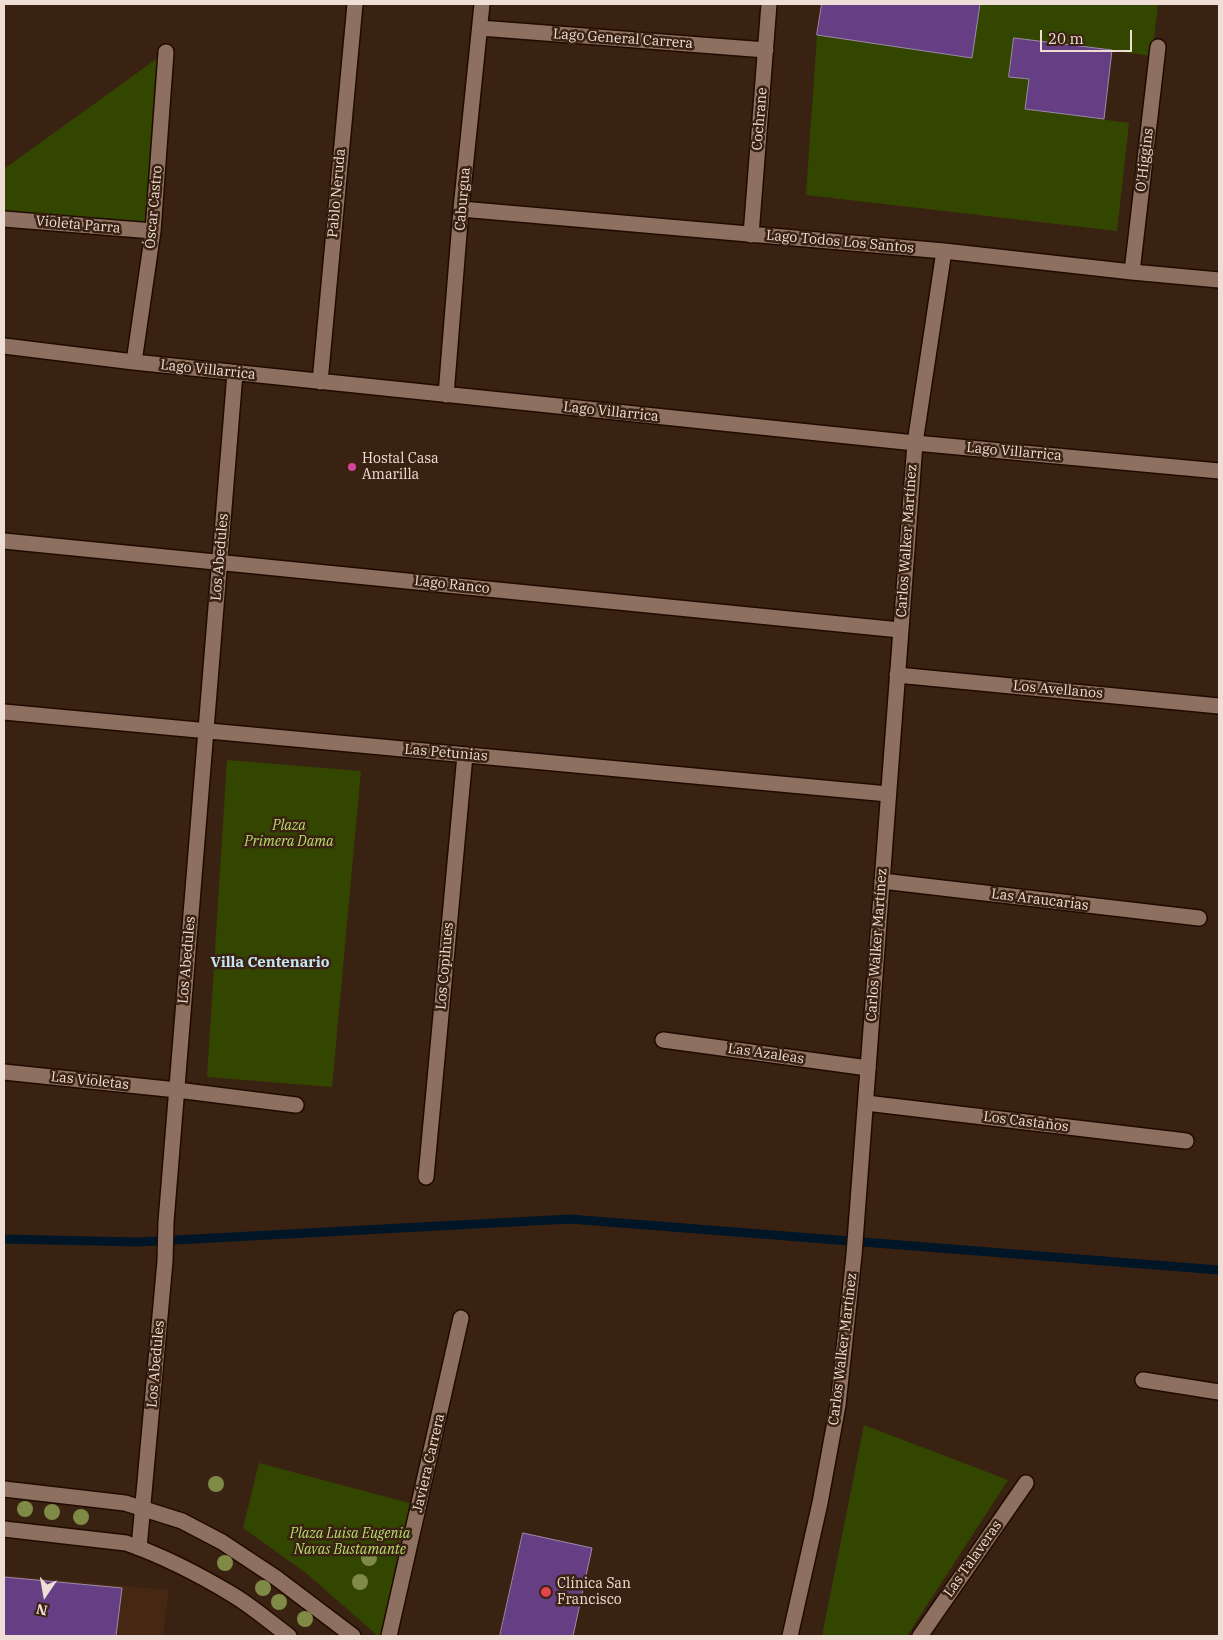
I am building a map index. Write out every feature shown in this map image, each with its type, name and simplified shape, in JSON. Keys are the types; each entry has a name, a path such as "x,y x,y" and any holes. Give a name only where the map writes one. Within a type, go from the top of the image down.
{"street":[{"name":"Pablo Neruda","path":"320,382 355,4"},
{"name":"Caburgua","path":"446,395 461,209 482,4"},
{"name":"Cochrane","path":"751,235 769,4"},
{"name":"Lago General Carrera","path":"480,28 766,50"},
{"name":"O'Higgins","path":"1132,272 1158,47"},
{"name":"Óscar Castro","path":"134,362 153,231 166,52"},
{"name":"Lago Todos Los Santos","path":"461,209 944,251 1219,280"},
{"name":"Violeta Parra","path":"4,219 153,231"},
{"name":"Carlos Walker Martínez","path":"790,1636 820,1503 838,1406 857,1218 915,443 944,251"},
{"name":"Lago Villarrica","path":"4,346 134,362 446,395 915,443 1219,471"},
{"name":"Los Abedules","path":"139,1548 165,1261 166,1222 236,373"},
{"name":"Lago Ranco","path":"4,541 900,630"},
{"name":"Los Avellanos","path":"897,675 1219,706"},
{"name":"Las Petunias","path":"4,712 888,794"},
{"name":"Los Copihues","path":"426,1177 464,755"},
{"name":"Las Araucarias","path":"882,881 1199,918"},
{"name":"Las Azaleas","path":"663,1040 868,1068"},
{"name":"Las Violetas","path":"4,1072 177,1090 296,1105"},
{"name":"Los Castaños","path":"866,1103 1186,1141"},
{"name":"Javiera Carrera","path":"389,1636 461,1318"},
{"path":"1143,1380 1219,1392"},
{"name":"Las Talaveras","path":"920,1636 1026,1483"},
{"path":"4,1489 125,1503 182,1521 222,1542 275,1577 353,1636"},
{"path":"4,1529 126,1543 181,1566 234,1596 289,1636"}],"shaded area":[{"path":"4,1575 169,1590 163,1636 4,1636"}],"green space":[{"path":"980,4 1158,4 1152,56 1014,38 1009,77 1029,79 1025,109 1129,123 1117,231 806,195 817,35 972,58"},
{"path":"166,52 153,231 4,219 4,169"},
{"name":"Plaza Primera Dama","path":"227,760 361,771 332,1087 207,1077"},
{"path":"864,1425 1008,1480 907,1636 822,1636"},
{"name":"Plaza Luisa Eugenia Navas Bustamante","path":"259,1463 413,1504 384,1636 378,1636 306,1573 243,1528"}],"building":[{"path":"822,4 980,4 972,58 817,35"},
{"path":"1014,38 1112,50 1104,119 1025,109 1029,79 1009,77"},
{"name":"Clínica San Francisco","path":"523,1533 592,1548 573,1636 500,1636"},
{"path":"4,1577 122,1588 116,1636 4,1636"}],"waterway":[{"path":"4,1239 138,1242 570,1219 1219,1270"}],"place":[{"name":"Hostal Casa Amarilla","path":"352,467"},
{"name":"Clínica San Francisco","path":"546,1592"}],"district":[{"name":"Villa Centenario","path":"270,963"}]}
